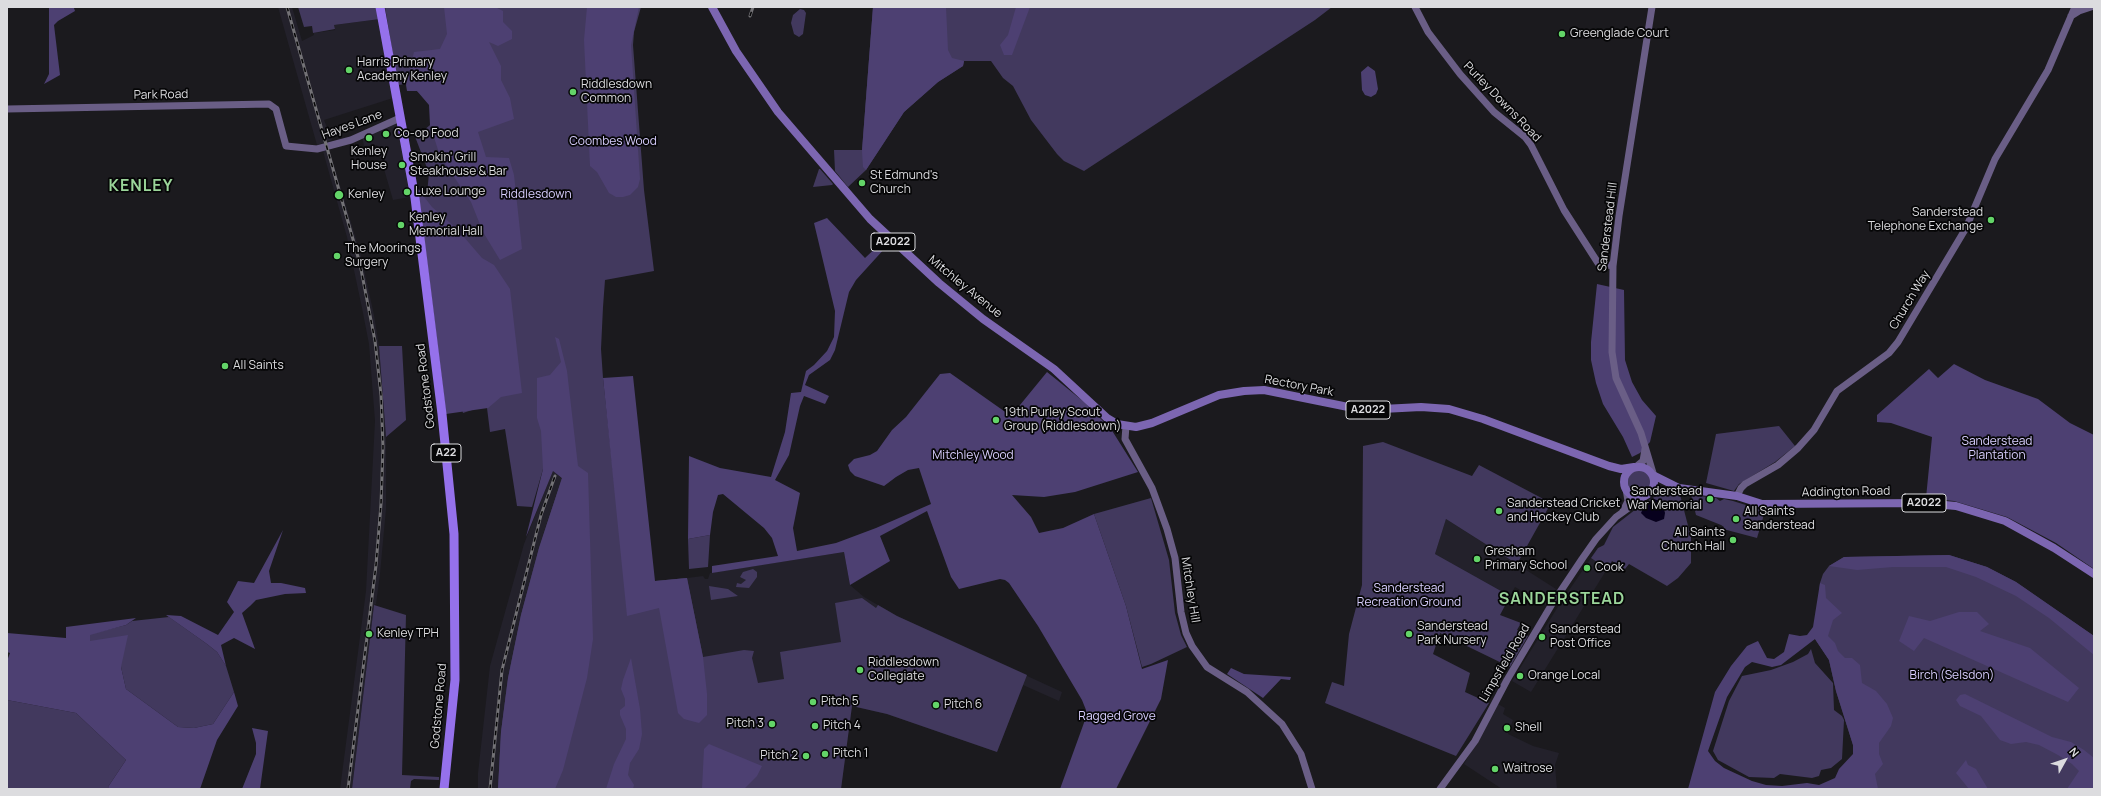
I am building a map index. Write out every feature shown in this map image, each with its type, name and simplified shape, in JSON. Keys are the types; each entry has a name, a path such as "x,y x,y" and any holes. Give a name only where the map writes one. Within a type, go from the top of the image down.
{"highway":[{"name":"Godstone Road","path":"380,7 415,198 442,414 454,537 455,680 444,789"}],"main road":[{"name":"Mitchley Avenue","path":"712,7 736,51 778,112 870,219 955,296 996,328 1054,369 1107,418 1116,424 1126,426"},
{"name":"Rectory Park","path":"1126,426 1136,427 1152,423 1219,395 1244,391 1264,390 1363,410 1421,407 1449,409 1484,419 1609,466 1621,469 1636,466"},
{"path":"1609,466 1625,488 1634,497 1646,496 1654,486 1654,475 1645,467 1636,466 1626,475 1625,488"},
{"name":"A2022","path":"1654,475 1665,483 1679,488"},
{"name":"A2022","path":"1646,496 1663,488 1679,488"},
{"name":"Addington Road","path":"1679,488 1737,496 1762,504 1923,503 1956,506 2004,521 2043,542 2094,574"}],"street":[{"name":"Purley Downs Road","path":"1415,7 1428,32 1450,63 1494,112 1525,137 1531,145 1564,210 1598,263 1613,266"},
{"name":"Sanderstead Hill","path":"1652,7 1619,216 1613,266 1612,352 1616,378 1646,446 1654,475"},
{"name":"Church Way","path":"1737,496 1745,484 1778,465 1798,448 1814,430 1837,391 1889,353 1898,342 1966,228 1995,159 2048,70 2071,16 2082,8"},
{"name":"Park Road","path":"7,109 269,104 276,110 286,146"},
{"name":"Hayes Lane","path":"286,146 317,148 339,143 400,118"},
{"name":"Mitchley Hill","path":"1126,426 1124,433 1125,439 1152,488 1167,529 1175,558 1181,612 1186,633 1192,646 1207,667 1247,692 1282,724 1301,754 1312,789"},
{"path":"1636,466 1642,461 1646,446"},
{"path":"1622,513 1628,503 1625,488"},
{"name":"Limpsfield Road","path":"1440,789 1474,741 1507,680 1566,582 1596,539 1622,513 1646,496"}],"shaded area":[{"name":"Harris Primary Academy Kenley","path":"278,7 292,7 302,41 314,35 314,33 335,30 334,25 380,19 393,98 324,120 332,140 317,145"},
{"path":"396,120 410,197 393,200 377,145 364,146 362,136"},
{"path":"329,149 361,256 374,315 379,346 386,437 386,509 380,574 376,604 374,605 352,789 340,789 366,591 375,421 369,344 347,237 323,151"},
{"path":"553,470 562,478 539,548 508,677 498,789 478,789 478,773 490,666 524,544"},
{"path":"1654,499 1662,502 1665,513 1664,519 1656,522 1646,518 1641,513 1644,506"},
{"name":"Gresham Primary School","path":"1446,519 1556,589 1546,605 1515,587 1510,596 1435,554"},
{"name":"Riddlesdown Collegiate","path":"844,552 850,585 864,597 897,616 1062,692 1059,701 1023,685 997,752 887,714 852,706 841,789 703,657 687,578 703,576 705,579 708,579 710,573"},
{"path":"1591,558 1607,569 1531,692 1512,681 1559,605"},
{"path":"1498,704 1505,708 1503,714 1513,720 1508,734 1533,746 1559,753 1555,765 1557,789 1502,789 1464,764"}],"green space":[{"path":"49,7 75,7 75,11 54,25 60,75 44,84 49,74"},
{"path":"298,7 378,7 380,19 334,25 335,29 313,33 312,26 304,27"},
{"name":"Riddlesdown","path":"385,7 641,7 634,32 633,45 644,190 654,271 605,280 601,349 619,526 655,581 687,578 703,657 744,650 754,651 752,658 758,683 784,679 780,652 841,642 835,603 862,598 876,608 878,605 897,616 1027,675 997,752 887,714 852,706 841,789 498,789 501,732 508,678 521,615 539,548 562,478 553,470 543,469 532,507 517,506 505,429 490,432 487,408 478,408 463,413 433,303 418,189 427,194 429,173 414,134 423,131 430,125 441,108 407,84 398,85"},
{"path":"444,7 495,7 503,11 503,22 512,31 512,39 498,46 489,42 501,66 501,80 510,98 514,119 478,132 486,157 509,158 514,175 522,249 500,260 483,232 471,202 440,156 430,125 429,105 417,91 407,91 406,85 414,52 440,49 447,34"},
{"name":"Coombes Wood","path":"587,7 639,7 631,45 640,179 638,187 630,195 623,197 616,197 609,193 597,172 590,166 584,40"},
{"path":"873,7 1332,7 1315,20 1084,171 1064,161 1057,154 1031,120 1013,86 1003,78 991,61 964,61 963,66 938,82 904,112 866,170 848,187 835,171 834,150 862,150"},
{"path":"873,7 946,7 948,50 952,58 964,61 963,66 938,82 904,112 866,170 863,167 862,151"},
{"path":"1016,7 1030,7 1012,55 1004,55 1000,45 1008,35"},
{"path":"800,9 804,10 806,13 803,34 799,37 794,34 791,23 793,15"},
{"path":"1368,66 1375,71 1378,89 1376,94 1371,97 1365,95 1362,90 1361,72"},
{"path":"819,169 833,184 832,185 813,187"},
{"path":"418,189 432,207 457,229 482,258 494,265 510,289 522,393 501,397 488,408 446,414"},
{"name":"Mitchley Wood","path":"827,218 865,258 882,242 886,247 856,280 849,292 835,350 830,360 809,375 805,385 829,396 825,404 804,396 800,406 789,455 775,480 800,493 793,528 797,551 836,543 876,528 931,504 919,468 908,470 884,486 855,476 850,471 848,465 854,459 870,455 877,451 892,430 906,417 940,374 950,373 1011,416 1047,372 1084,402 1111,429 1138,472 1075,492 1044,497 1012,495 1031,517 1039,533 1063,528 1094,514 1126,606 1142,669 1168,660 1161,699 1116,789 1060,789 1085,720 1086,710 1082,700 1038,626 1009,583 1000,579 959,589 951,577 927,511 880,536 890,561 850,585 844,552 712,573 712,566 778,556 772,538 764,528 723,494 718,495 713,512 710,535 688,539 689,456 720,468 771,477 785,432 791,393 801,392 806,371 827,351 834,337 835,311 814,223"},
{"path":"1597,284 1624,290 1625,360 1632,382 1642,400 1656,416 1650,442 1640,453 1632,457 1623,437 1603,404 1596,383 1591,360 1591,342"},
{"path":"555,337 559,339 567,371 578,466 588,473 593,639 587,678 563,770 555,789 498,789 501,732 508,678 521,615 539,548 562,478 553,471 526,537 543,469 541,431 537,418 537,378 550,375 561,362"},
{"path":"379,346 402,346 406,420 386,437"},
{"name":"Sanderstead Plantation","path":"1954,364 1985,380 2038,399 2070,423 2094,435 2094,569 2056,543 2007,517 1954,501 1926,498 1932,437 1891,423 1877,422 1877,415 1929,369 1938,378"},
{"path":"633,376 655,581 687,578 703,657 707,694 707,715 699,723 684,719 678,713 659,608 627,616 603,378"},
{"path":"1779,426 1795,446 1775,462 1739,484 1734,491 1706,483 1716,434"},
{"name":"Sanderstead Recreation Ground","path":"1383,442 1472,476 1479,465 1551,503 1517,564 1446,519 1435,554 1510,596 1500,615 1521,623 1517,630 1528,636 1510,667 1440,633 1433,654 1470,673 1465,692 1489,703 1456,756 1325,703 1332,682 1344,686 1349,634 1362,585 1363,446"},
{"path":"1640,470 1648,474 1652,482 1648,490 1640,494 1632,490 1628,482 1632,474"},
{"path":"1679,491 1691,537 1691,563 1678,578 1667,586 1629,564 1625,569 1612,561 1607,569 1591,558 1598,548 1604,545 1613,527 1645,502 1664,492"},
{"path":"1691,495 1716,498 1720,501 1724,499 1765,511 1757,538 1723,529 1724,527 1721,525 1696,515"},
{"path":"1151,498 1169,560 1175,613 1181,635 1187,647 1142,667 1126,606 1094,514"},
{"path":"283,530 269,571 271,583 281,583 305,588 306,593 285,594 256,600 242,613 255,649 234,638 221,645 226,666 217,652 166,615 181,616 218,635 234,612 227,602 238,581 254,583"},
{"path":"710,535 708,567 689,569 688,539"},
{"name":"Birch (Selsdon)","path":"1949,555 1987,567 2016,582 2094,636 2094,789 1853,789 1853,745 1836,691 1829,660 1815,639 1820,583 1823,574 1829,566 1844,557"},
{"path":"1949,555 1987,567 2016,582 2094,636 2094,655 2049,618 2016,596 1976,577 1946,567 1893,567 1857,570 1829,566 1844,557"},
{"path":"753,569 757,572 757,577 749,588 736,587 737,583 741,584 746,580 740,577 743,572"},
{"path":"1820,583 1825,585 1826,598 1842,613 1833,620 1828,636 1835,643 1838,651 1845,658 1852,658 1860,665 1862,683 1876,691 1887,704 1893,718 1891,726 1879,743 1879,754 1883,764 1875,774 1878,789 1688,789 1715,692 1731,666 1747,646 1758,641 1767,658 1774,659 1784,652 1789,634 1800,636 1807,635 1813,627","holes":["1815,639 1829,660 1836,691 1853,745 1853,754 1839,769 1835,778 1819,785 1807,783 1782,786 1766,785 1752,781 1724,768 1715,761 1708,751 1727,697 1745,667 1752,662 1772,667 1781,665"]},
{"path":"709,586 728,589 738,596 711,600"},
{"path":"374,605 406,615 402,775 439,777 439,780 414,779 411,781 410,789 352,789"},
{"path":"1959,612 1977,612 1989,624 1980,631 2030,648 2079,688 2068,702 1924,638 1914,651 1899,641 1909,616 1930,621"},
{"path":"169,617 217,652 226,666 234,692 213,724 194,728 178,727 126,689 121,667 90,641 90,634 126,625 132,621"},
{"path":"136,618 126,625 90,635 90,641 128,635 121,667 126,689 178,727 194,728 213,724 234,692 238,706 217,740 200,789 109,789 108,787 126,760 76,713 7,700 7,661 10,653 7,652 7,633 66,638 66,627"},
{"path":"1811,649 1815,663 1833,683 1834,710 1842,716 1844,720 1842,759 1831,768 1821,770 1819,776 1812,778 1780,774 1774,778 1749,777 1718,760 1713,751 1729,701 1742,676 1771,670 1793,662 1808,654"},
{"path":"631,658 640,709 642,734 639,749 630,763 628,775 634,785 633,789 606,789 614,764 626,739 626,729 620,715 620,710 625,706 625,699 621,689"},
{"path":"1231,668 1244,674 1291,677 1290,680 1281,679 1263,698 1227,674"},
{"path":"1965,694 2052,737 2071,742 2084,750 2094,758 2094,789 2067,789 2079,771 2072,764 2039,745 2026,742 2011,744 2000,740 1981,716 1960,706 1956,700 1960,695"},
{"path":"7,700 76,713 126,760 108,787 109,789 7,789"},
{"path":"252,728 268,731 260,789 242,789 256,754 256,743"},
{"path":"709,744 762,766 757,776 744,789 702,789 704,749"},
{"path":"1966,760 1968,765 1976,769 1988,789 1969,789 1956,773"}],"railway":[{"path":"287,7 360,264 375,341 381,395 383,447 381,504 376,565 348,789"},
{"path":"750,16 753,7"},
{"path":"490,789 502,670 541,515 555,476"}],"place":[{"name":"Greenglade Court","path":"1562,34"},
{"name":"Harris Primary Academy Kenley","path":"349,70"},
{"name":"Riddlesdown Common","path":"573,92"},
{"name":"Co-op Food","path":"386,134"},
{"name":"Kenley House","path":"369,138"},
{"name":"Smokin' Grill Steakhouse & Bar","path":"402,165"},
{"name":"St Edmund's Church","path":"862,183"},
{"name":"Luxe Lounge","path":"407,192"},
{"name":"Kenley","path":"339,195"},
{"name":"Sanderstead Telephone Exchange","path":"1991,220"},
{"name":"Kenley Memorial Hall","path":"401,225"},
{"name":"The Moorings Surgery","path":"337,256"},
{"name":"All Saints","path":"225,366"},
{"name":"19th Purley Scout Group (Riddlesdown)","path":"996,420"},
{"name":"Sanderstead War Memorial","path":"1710,499"},
{"name":"Sanderstead Cricket and Hockey Club","path":"1499,511"},
{"name":"All Saints Sanderstead","path":"1736,519"},
{"name":"All Saints Church Hall","path":"1733,540"},
{"name":"Gresham Primary School","path":"1477,559"},
{"name":"Cook","path":"1587,568"},
{"name":"Kenley TPH","path":"369,634"},
{"name":"Sanderstead Park Nursery","path":"1409,634"},
{"name":"Sanderstead Post Office","path":"1542,637"},
{"name":"Riddlesdown Collegiate","path":"860,670"},
{"name":"Orange Local","path":"1520,676"},
{"name":"Pitch 5","path":"813,702"},
{"name":"Pitch 6","path":"936,705"},
{"name":"Pitch 3","path":"772,724"},
{"name":"Pitch 4","path":"815,726"},
{"name":"Shell","path":"1507,728"},
{"name":"Pitch 1","path":"825,754"},
{"name":"Pitch 2","path":"806,756"},
{"name":"Waitrose","path":"1495,769"}],"district":[{"name":"KENLEY","path":"141,187"},
{"name":"SANDERSTEAD","path":"1562,600"}],"park label":[{"name":"Ragged Grove","path":"1117,717"}]}
